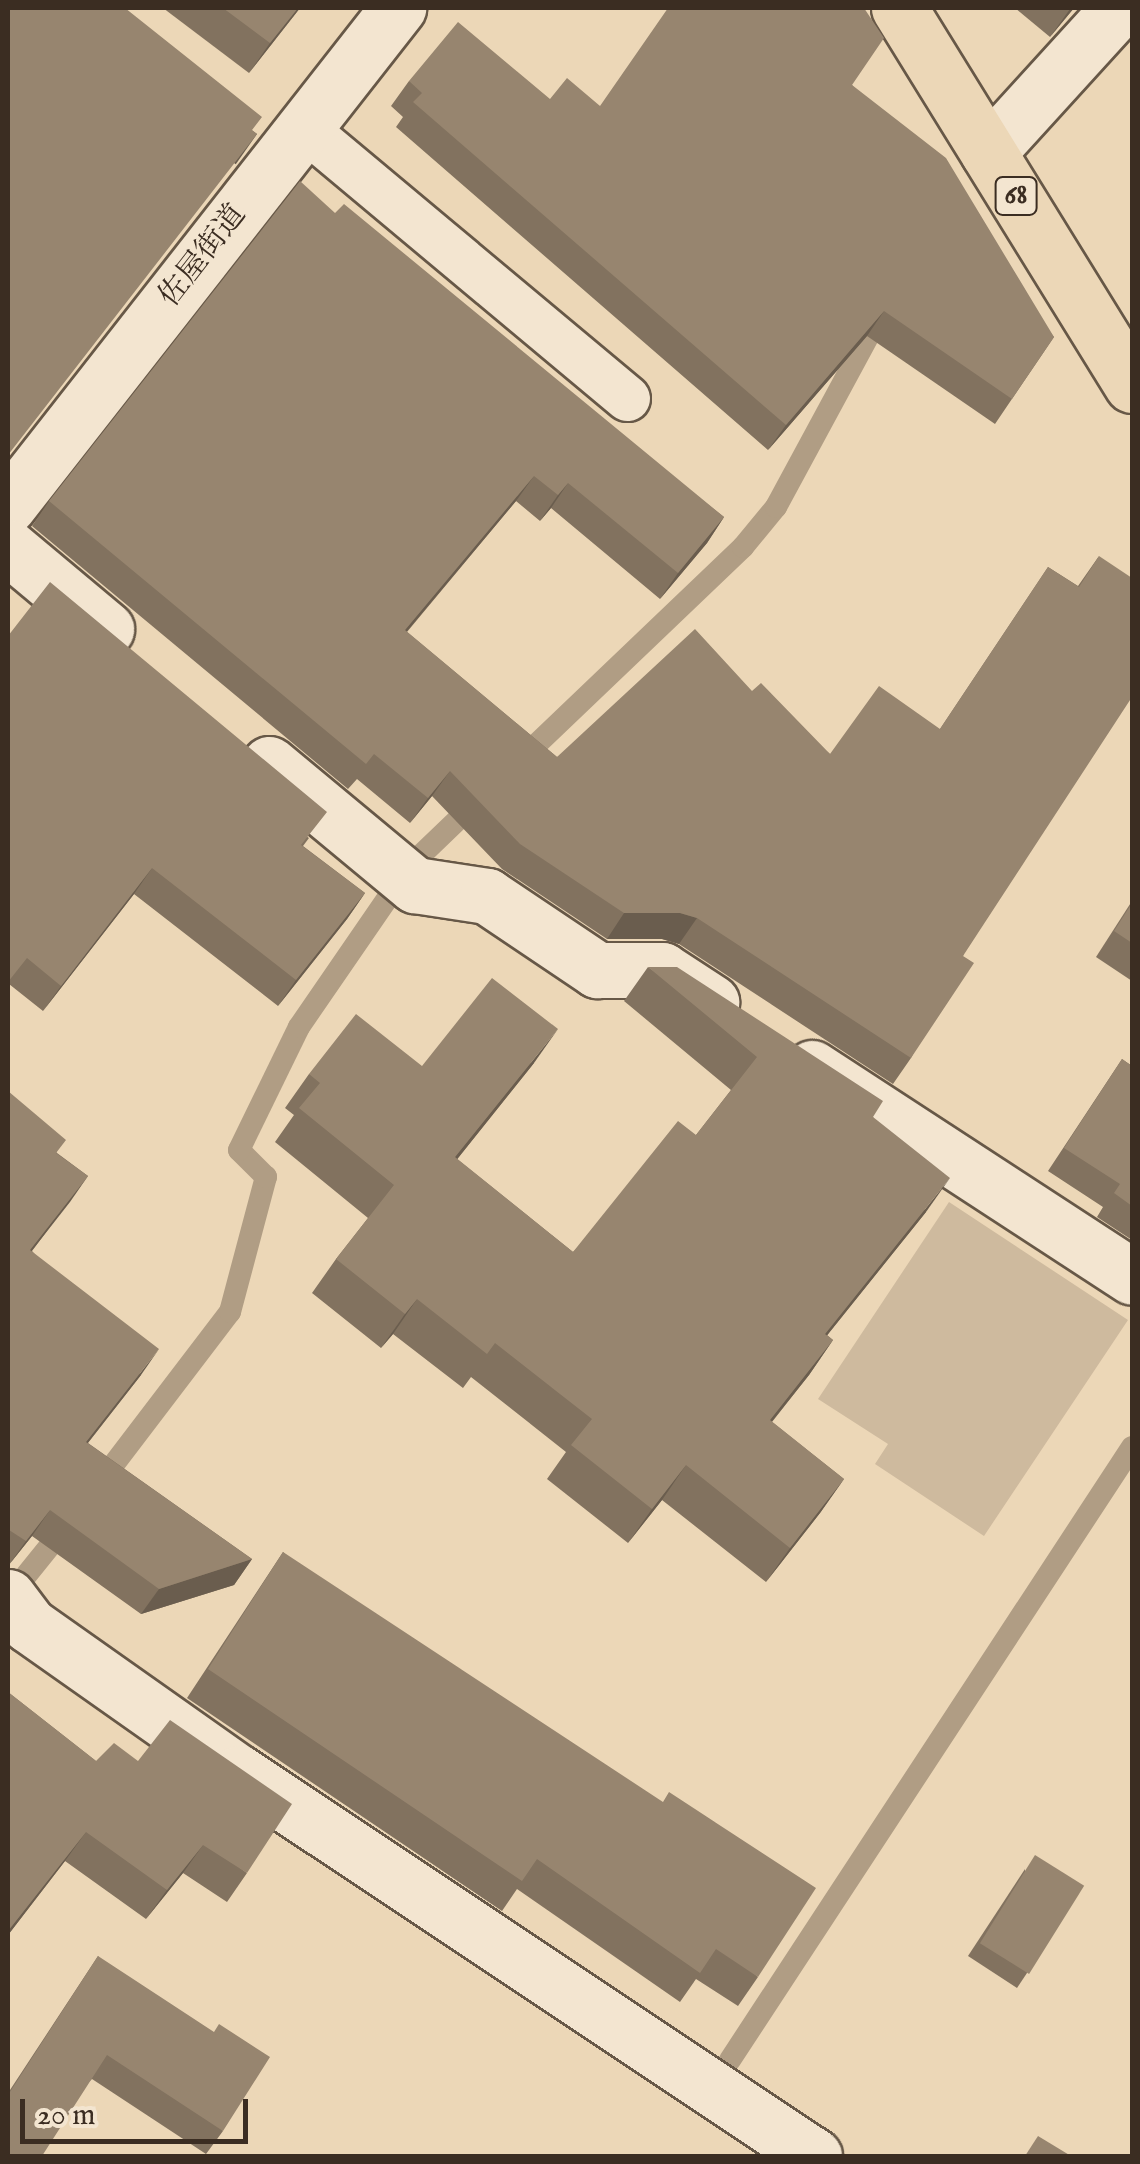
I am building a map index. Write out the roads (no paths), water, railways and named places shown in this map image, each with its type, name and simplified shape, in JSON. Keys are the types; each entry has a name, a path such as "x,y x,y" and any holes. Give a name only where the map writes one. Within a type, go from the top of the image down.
{"main road":[{"name":"68","path":"899,8 1132,385"}],"street":[{"name":"佐屋街道","path":"8,506 398,8"},
{"path":"988,152 1119,8"},
{"path":"247,110 297,136"},
{"path":"8,548 143,660"},
{"path":"234,735 414,885 487,896 597,970 662,970 1132,1277"},
{"path":"8,1598 30,1625 239,1773 814,2156"}],"lane":[{"path":"297,136 627,398"}],"waterway":[{"path":"517,763 743,547 776,507 882,311"},
{"path":"420,856 475,803"},
{"path":"98,1485 230,1312 266,1177 239,1150 299,1027 393,890"},
{"path":"730,2060 1132,1447"},
{"path":"24,1578 66,1526"}]}
